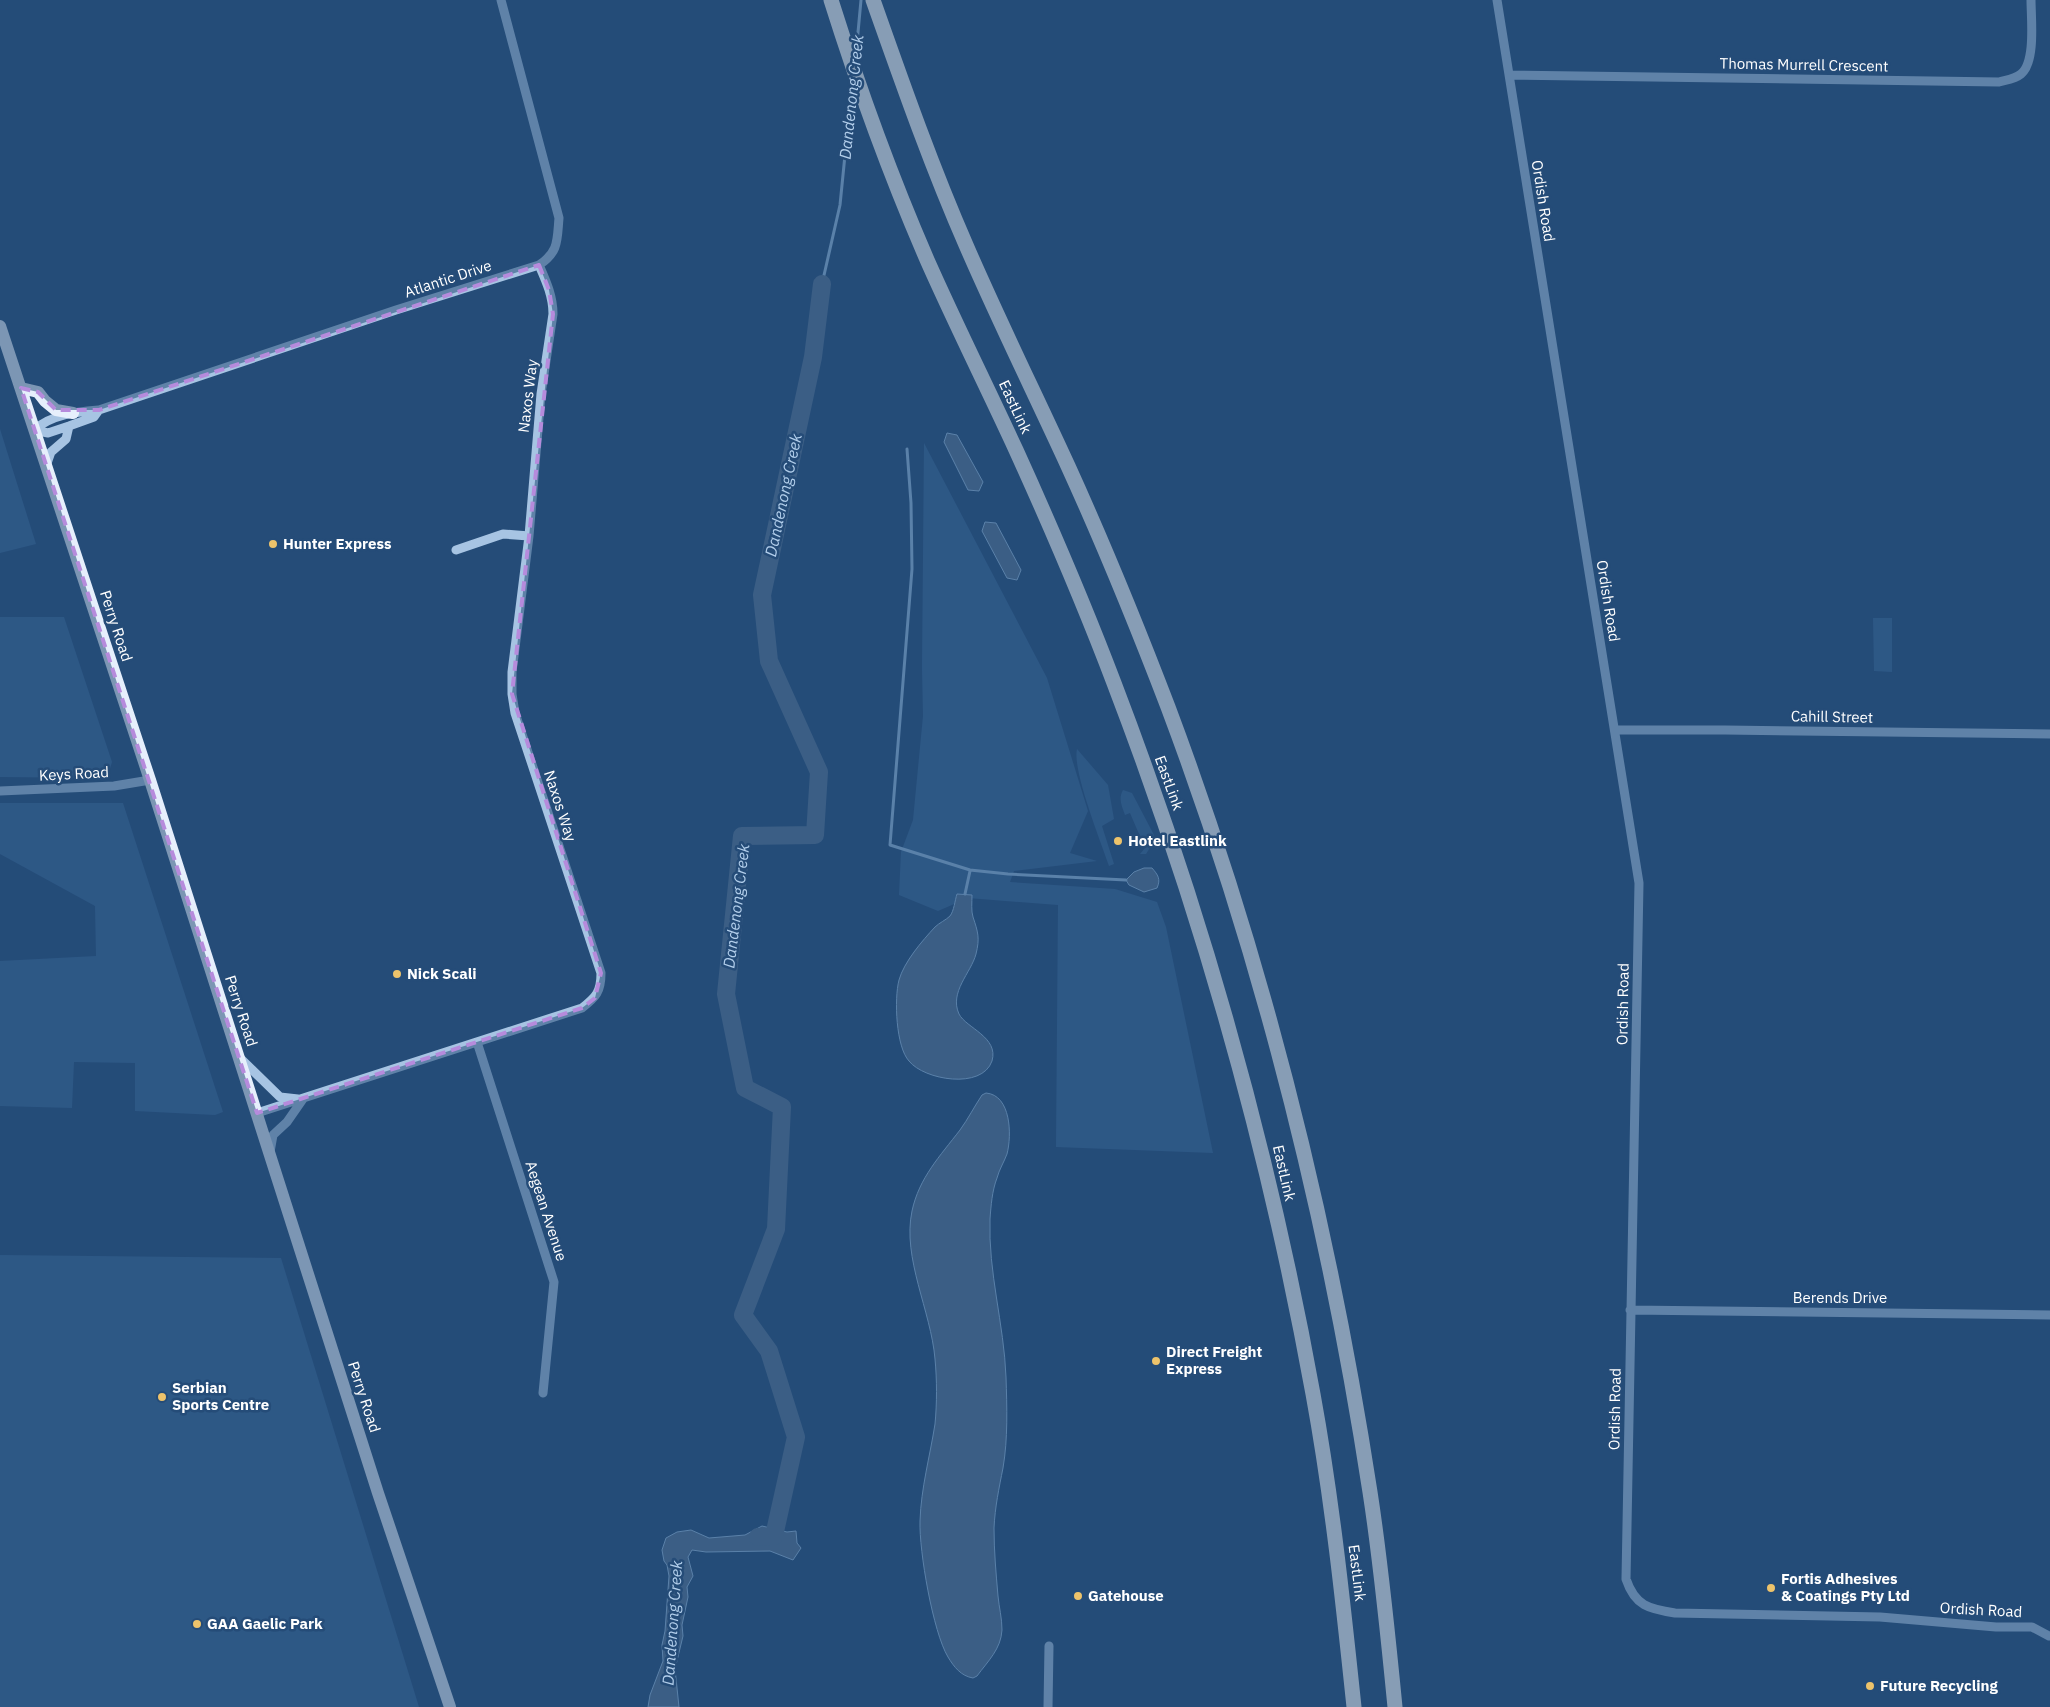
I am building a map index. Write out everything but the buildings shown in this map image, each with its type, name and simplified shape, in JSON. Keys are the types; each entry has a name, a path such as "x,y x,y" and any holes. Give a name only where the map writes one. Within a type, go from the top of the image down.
{"highway":[{"name":"EastLink","path":"830,0 876,132 928,261 1060,548 1114,682 1178,860 1224,1013 1267,1177 1313,1395 1330,1505 1354,1707"},
{"name":"EastLink","path":"873,0 920,132 940,181 990,298 1070,469 1142,642 1193,777 1252,959 1306,1159 1340,1320 1371,1494 1395,1707"}],"main road":[{"name":"Perry Road","path":"0,326 150,780 378,1493 450,1707"},
{"path":"21,388 38,392 44,401 56,410 73,412"}],"street":[{"path":"500,0 559,218 555,248 552,254 539,265"},
{"name":"Ordish Road","path":"1497,0 1639,883 1626,1579 1631,1593 1641,1604 1655,1610 1674,1613 1880,1617 1996,1627 2032,1627 2050,1637"},
{"name":"Thomas Murrell Crescent","path":"1509,75 1999,82 2012,79 2022,73 2028,65 2031,51 2031,0"},
{"name":"Atlantic Drive","path":"34,430 44,420 73,412 99,410 396,310 539,265"},
{"name":"Naxos Way","path":"257,1113 582,1008 595,998 601,986 601,974 515,713 512,694 512,672 528,536 541,394 553,314 553,302 539,265"},
{"name":"Atlantic Drive","path":"34,430 48,432 69,426 94,418 99,410"},
{"path":"46,467 51,452 66,438 69,426"},
{"path":"456,550 503,534 528,536"},
{"name":"Cahill Street","path":"1615,730 2050,734"},
{"name":"Keys Road","path":"0,791 114,786 150,780"},
{"name":"Aegean Avenue","path":"477,1042 554,1282 543,1393"},
{"path":"238,1056 280,1098 303,1099"},
{"path":"270,1154 273,1135 287,1122 303,1099"},
{"name":"Berends Drive","path":"1630,1310 2050,1315"},
{"path":"1048,1707 1049,1646"}],"highlighted area":[{"path":"539,265 549,290 553,314 512,694 601,973 595,998 582,1008 257,1113 21,388 38,392 56,410 99,410"}],"shaded area":[{"path":"0,429 36,544 0,553"},
{"path":"924,443 1047,678 1088,811 1070,853 1097,861 1014,871 1010,882 1115,889 1157,902 1166,927 1213,1153 1056,1147 1058,905 968,898 938,911 899,895 901,852 913,820 923,716"},
{"path":"0,617 64,617 112,762 107,778 0,777"},
{"path":"1873,618 1892,618 1892,672 1874,671"},
{"path":"1077,749 1108,785 1114,819 1102,826 1114,864 1109,866 1083,789 1079,773"},
{"path":"1123,790 1132,793 1154,835 1154,843 1158,844 1158,849 1151,846 1146,854 1140,854 1145,848 1130,813 1125,815 1121,799"},
{"path":"0,803 123,803 223,1112 215,1115 135,1111 135,1063 74,1062 72,1108 0,1106 0,961 96,956 95,906 0,854"},
{"path":"0,1255 281,1258 419,1707 0,1707"}],"water":[{"path":"947,433 957,435 983,482 979,491 968,490 944,442"},
{"path":"985,522 996,523 1021,570 1017,580 1007,578 982,531"},
{"path":"1144,868 1152,868 1159,880 1157,888 1144,892 1129,885 1126,880 1134,872"},
{"path":"957,894 972,895 972,912 978,939 976,954 959,990 957,1006 959,1014 986,1039 993,1053 992,1061 986,1070 977,1076 965,1079 939,1077 916,1068 909,1061 901,1045 897,1022 897,988 901,973 914,952 930,933 950,916"},
{"path":"986,1093 994,1095 1001,1101 1008,1117 1009,1127 1009,1146 994,1188 990,1219 991,1259 1005,1357 1007,1423 1005,1457 996,1505 994,1528 1002,1630 999,1643 993,1654 977,1676 973,1678 955,1668 942,1645 932,1611 924,1571 920,1521 924,1484 935,1424 936,1375 932,1341 914,1266 910,1229 915,1199 925,1178 963,1126 982,1095"},
{"path":"762,1526 787,1532 796,1531 797,1543 801,1548 793,1560 770,1551 706,1552 692,1550 688,1557 693,1576 687,1587 688,1597 682,1625 683,1636 675,1669 679,1707 648,1707 650,1695 663,1661 662,1645 665,1631 669,1576 662,1550 666,1538 677,1532 691,1530 709,1538 745,1535"}],"waterway":[{"name":"Dandenong Creek","path":"856,54 861,0"},
{"name":"Dandenong Creek","path":"822,284 840,205 852,85"},
{"name":"Dandenong Creek","path":"758,1537 774,1536 796,1437 769,1351 743,1315 776,1229 782,1107 745,1088 726,994 742,836 815,835 819,772 769,661 762,595 813,357 822,284"},
{"path":"907,449 911,503 912,569 890,845 970,870 1008,874 1126,880"},
{"path":"965,894 970,871"}],"place":[{"name":"Hunter Express","path":"273,544"},
{"name":"Hotel Eastlink","path":"1118,841"},
{"name":"Nick Scali","path":"397,974"},
{"name":"Direct Freight Express","path":"1156,1361"},
{"name":"Serbian Sports Centre","path":"162,1397"},
{"name":"Fortis Adhesives & Coatings Pty Ltd","path":"1771,1588"},
{"name":"Gatehouse","path":"1078,1596"},
{"name":"GAA Gaelic Park","path":"197,1624"},
{"name":"Future Recycling","path":"1870,1686"}]}
